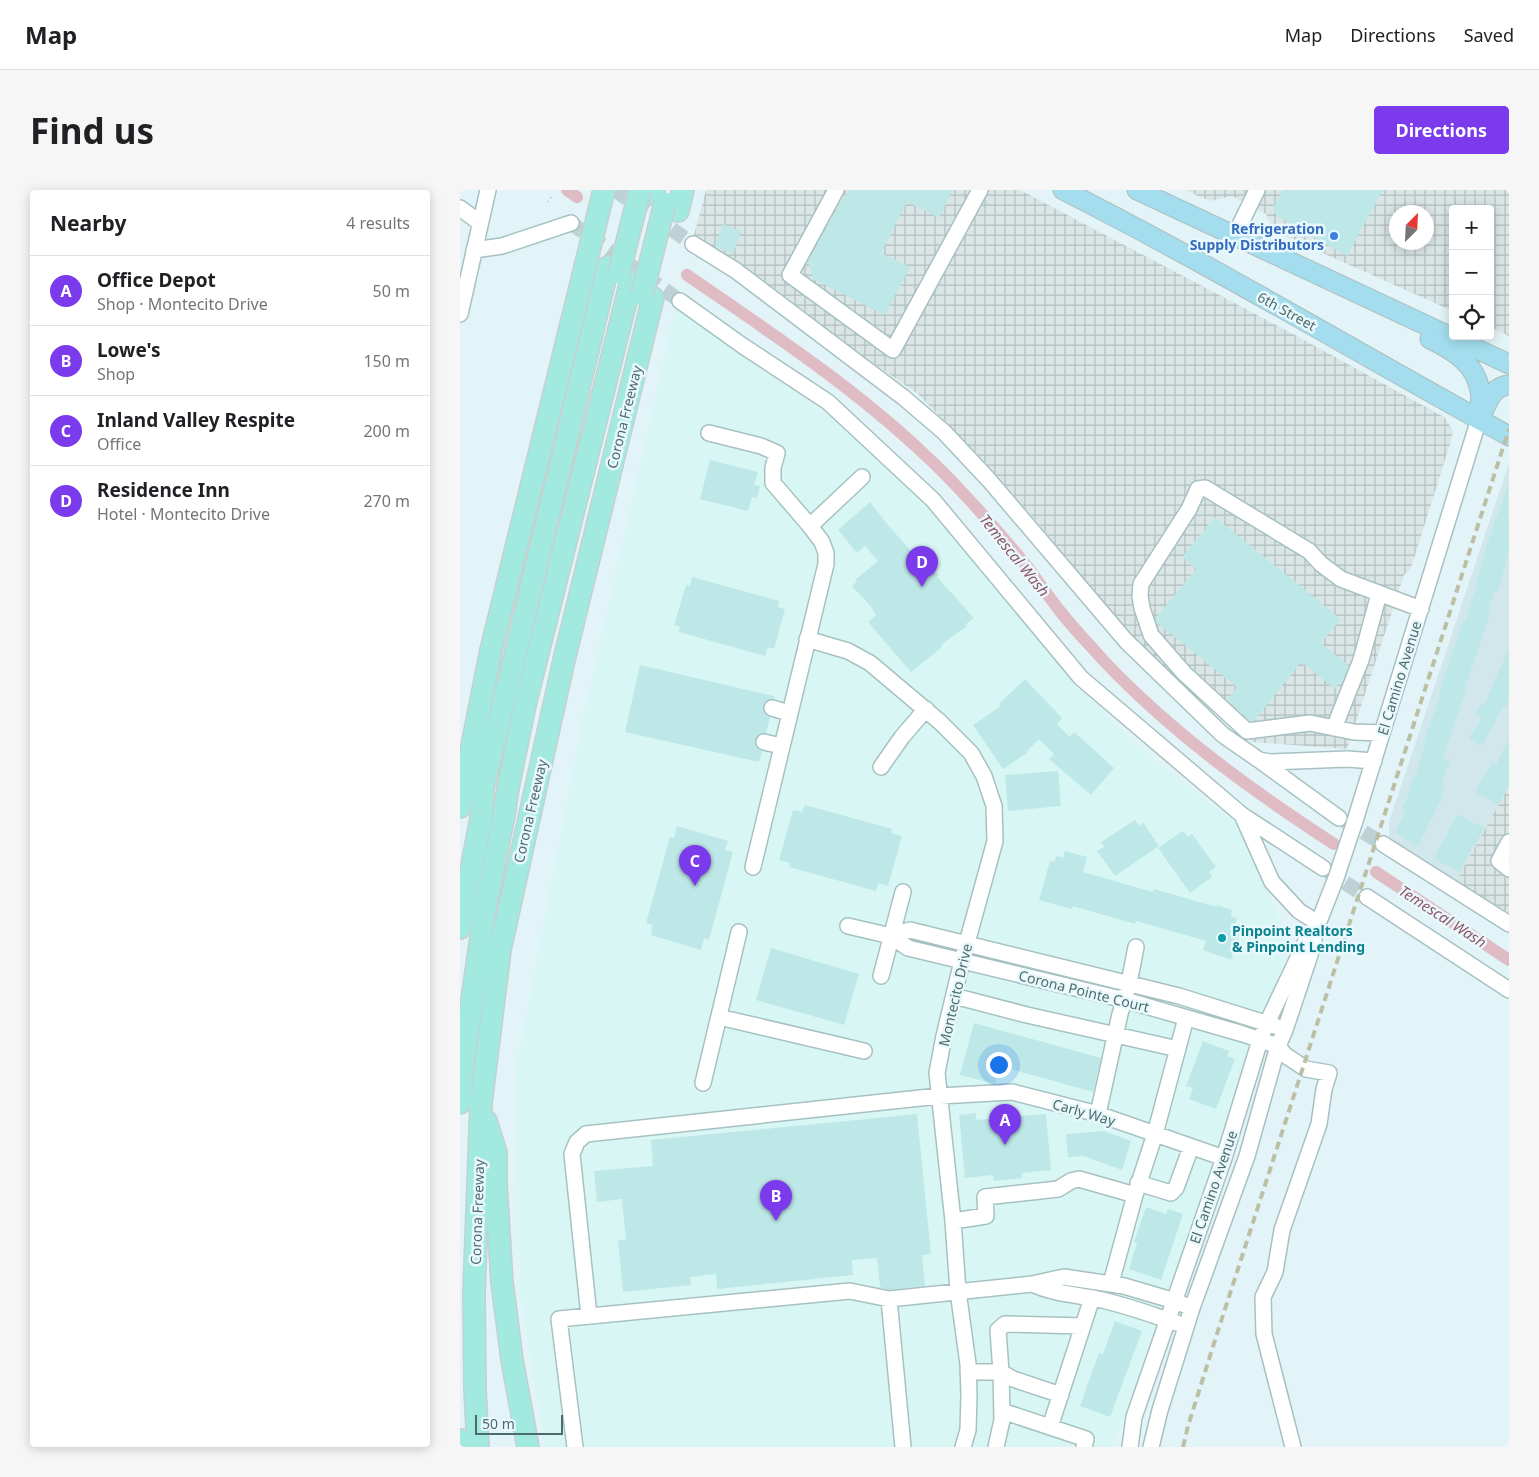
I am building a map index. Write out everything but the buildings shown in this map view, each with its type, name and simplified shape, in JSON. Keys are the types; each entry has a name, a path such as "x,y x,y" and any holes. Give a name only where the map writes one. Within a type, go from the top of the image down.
{"highway":[{"path":"460,807 491,650 604,190"},
{"path":"460,1103 462,1070 484,916 504,815 515,790 631,283 625,190"},
{"name":"Corona Freeway","path":"478,1447 475,1390 474,1294 481,1103 500,950 564,660 631,283 660,196 683,190"},
{"path":"460,928 482,813 483,788 631,283 660,196"},
{"path":"481,1103 496,1153 502,1282 512,1360 528,1447"},
{"path":"460,1440 461,1447"}],"main road":[{"name":"6th Street","path":"1063,190 1135,226 1509,436"},
{"path":"1137,190 1509,364"},
{"path":"1344,286 1382,316 1448,348 1465,360 1477,379 1481,393 1479,419"},
{"path":"1479,419 1491,394 1502,385 1509,384"}],"street":[{"path":"460,314 464,273 474,250 488,190"},
{"path":"836,190 790,274 893,350 980,190"},
{"path":"1235,236 1258,190"},
{"path":"460,208 480,222"},
{"path":"474,250 502,246 571,223"},
{"path":"693,244 742,276 903,397 944,432 989,480 1126,641 1223,735 1339,818"},
{"path":"680,301 743,346 828,402 933,500 1081,678 1242,815 1323,868"},
{"name":"El Camino Avenue","path":"1151,1447 1186,1326 1247,1156 1278,1046 1314,943 1316,928 1336,878 1354,824 1479,419"},
{"path":"709,432 761,446 777,454 773,468 773,483 810,526 822,542 826,553 826,564 753,867"},
{"path":"810,526 862,477"},
{"path":"1382,733 1354,732 1310,723 1248,731 1184,673 1151,635 1142,608 1141,584 1189,510 1198,490 1205,488 1308,551 1321,564 1341,579 1420,609"},
{"path":"1334,728 1361,660 1379,594"},
{"name":"Montecito Drive","path":"807,639 848,651 870,663 926,709 971,753 984,776 994,806 995,841 962,961 937,1073 953,1221 958,1292 968,1372 968,1430 963,1447"},
{"path":"772,708 790,713"},
{"path":"881,767 902,737 926,709"},
{"path":"764,742 781,746"},
{"path":"1259,760 1270,762 1347,759 1374,761"},
{"path":"1242,815 1272,882 1316,928"},
{"path":"1509,842 1499,861 1509,869"},
{"path":"1383,844 1509,924"},
{"path":"881,976 903,892"},
{"path":"1367,897 1509,990"},
{"path":"848,926 891,936"},
{"name":"El Camino Avenue","path":"1130,1447 1134,1417 1224,1158 1266,1023 1306,941 1316,928"},
{"name":"Corona Pointe Court","path":"891,936 910,930 967,943 1179,996 1285,1030"},
{"path":"703,1083 739,932"},
{"name":"Corona Pointe Court","path":"891,936 908,948 1125,1000 1278,1046"},
{"path":"1098,1114 1136,947"},
{"path":"954,996 1027,1016 1178,1049"},
{"path":"719,1017 864,1051"},
{"path":"1111,1283 1136,1189 1154,1134 1186,1018"},
{"path":"1278,1046 1285,1055 1306,1069 1330,1073 1324,1089 1319,1124 1282,1230 1275,1272 1263,1296 1264,1334 1294,1447"},
{"name":"Carly Way","path":"589,1316 572,1154 577,1142 586,1134 939,1096 1012,1092 1098,1114 1224,1158"},
{"path":"953,1221 986,1216 986,1197 1058,1189 1071,1181 1079,1179 1171,1193 1176,1188 1191,1147"},
{"path":"575,1447 559,1319 850,1291 889,1299 1032,1284 1064,1277 1111,1283 1192,1308"},
{"path":"1032,1284 1046,1291 1092,1298 1136,1309 1186,1326"},
{"path":"1050,1427 1092,1298"},
{"path":"889,1299 903,1447"},
{"path":"996,1447 1002,1420 998,1330 1006,1324 1083,1326"},
{"path":"968,1372 1001,1372 1013,1379 1061,1395"},
{"path":"1002,1412 1086,1439 1084,1447"}],"path":[{"path":"548,202 552,196"}],"shaded area":[{"path":"706,190 1020,190 1295,335 1444,417 1453,430 1451,441 1411,568 1404,575 1347,749 1252,742 1182,687 1110,613 1038,523 983,460 918,394 693,239"},
{"path":"1185,190 1509,190 1509,336 1494,329 1494,205 1449,205 1449,309 1273,231 1266,214 1232,196 1210,201"},
{"path":"676,306 864,441 973,556 1075,685 1150,756 1242,828 1290,945 1113,1447 545,1447 520,1296 516,1069 582,722"},
{"path":"1509,463 1509,786 1456,881 1389,838 1389,822"},
{"path":"1509,786 1509,913 1456,881"}],"waterway":[{"name":"Temescal Wash","path":"567,190 577,197"},
{"name":"Temescal Wash","path":"687,275 778,338 896,428 974,504 1026,565 1070,624 1103,660 1156,712 1242,781 1334,844"},
{"name":"Temescal Wash","path":"1376,872 1509,960"}],"tunnel":[{"path":"615,190 693,244"},
{"path":"571,223 680,301"},
{"path":"1344,820 1383,844"},
{"path":"1326,870 1367,897"}],"railway":[{"path":"1183,1447 1216,1337 1509,429"}],"place":[{"name":"Refrigeration Supply Distributors","path":"1334,236"},
{"name":"Residence Inn","path":"922,587"},
{"name":"Inland Valley Respite","path":"695,886"},
{"name":"Pinpoint Realtors & Pinpoint Lending","path":"1222,938"},
{"name":"Office Depot","path":"1005,1145"},
{"name":"Lowe's","path":"776,1221"}]}
